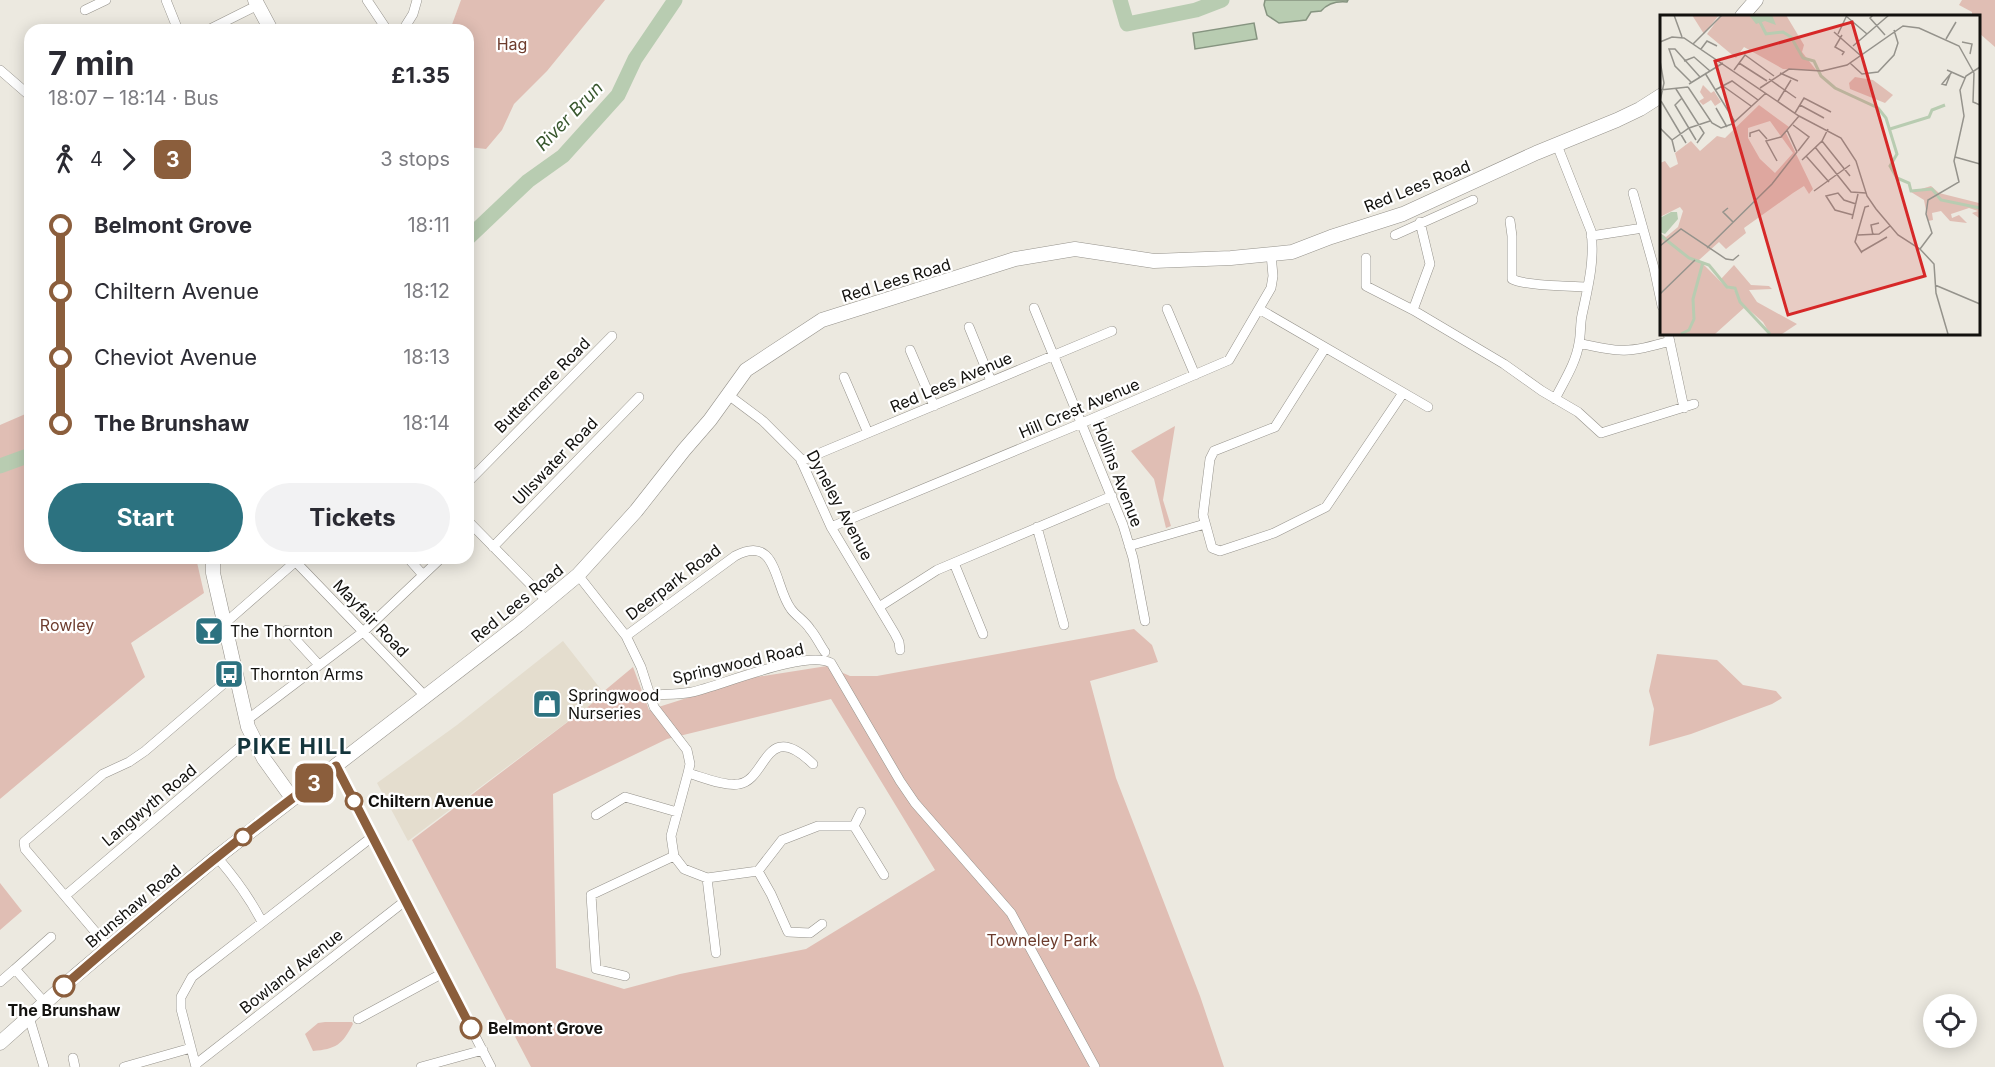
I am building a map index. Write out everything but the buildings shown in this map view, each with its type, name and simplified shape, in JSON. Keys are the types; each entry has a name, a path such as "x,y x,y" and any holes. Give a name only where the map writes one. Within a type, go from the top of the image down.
{"street":[{"path":"85,10 106,0"},
{"path":"166,0 176,24"},
{"path":"368,0 383,24"},
{"path":"406,24 417,0"},
{"path":"1743,15 1756,0"},
{"path":"219,24 257,3 268,24"},
{"path":"0,70 24,91"},
{"name":"Red Lees Road","path":"292,798 518,625 578,575 636,511 710,420 746,370 822,320 1015,260 1075,249 1154,261 1231,258 1293,252 1402,214 1641,109 1660,96"},
{"path":"1555,399 1569,372 1579,343 1580,323 1591,272 1591,236 1557,145"},
{"path":"1633,193 1660,298"},
{"path":"1395,235 1473,200"},
{"path":"1510,221 1512,279 1588,287"},
{"path":"1413,310 1430,264 1420,223"},
{"path":"1591,236 1643,228"},
{"name":"Hill Crest Avenue","path":"831,527 1229,360 1271,288 1271,254"},
{"path":"1366,258 1366,286 1413,310 1504,364 1578,412 1601,434 1689,406 1669,337 1641,350 1626,351 1613,351 1579,343"},
{"name":"Hollins Avenue","path":"1034,308 1112,496 1129,546 1145,621"},
{"path":"1167,309 1195,375"},
{"path":"1259,309 1428,407"},
{"path":"969,327 991,381"},
{"name":"Red Lees Avenue","path":"801,461 1112,331"},
{"name":"Buttermere Road","path":"474,476 612,336"},
{"path":"1325,348 1275,427 1214,451 1210,459 1203,515 1212,548 1220,551 1274,533 1326,507 1402,393"},
{"path":"910,350 934,406"},
{"path":"844,377 868,433"},
{"name":"Dyneley Avenue","path":"727,394 763,421 791,447 801,461 831,527 899,642 900,650"},
{"name":"Ullswater Road","path":"493,547 639,396"},
{"path":"879,607 937,570 1112,496"},
{"path":"1129,546 1205,524"},
{"path":"474,527 546,600"},
{"path":"1037,527 1064,625"},
{"name":"Deerpark Road","path":"626,636 735,555 746,550 758,551 767,557 777,573 783,596 790,608 809,627 825,652"},
{"path":"954,563 983,634"},
{"path":"213,564 224,624 247,720 264,759 292,798"},
{"path":"224,624 290,564"},
{"name":"Mayfair Road","path":"298,564 425,696"},
{"path":"414,564 423,574"},
{"path":"247,720 363,632 435,564"},
{"path":"578,575 626,636 641,667 654,707 687,750 690,764 670,836 674,856 684,869 707,878 758,871 782,840 818,826 854,826"},
{"path":"287,630 319,665"},
{"name":"Springwood Road","path":"650,695 691,692 783,665 817,661 831,663 915,803 1011,912 1095,1067"},
{"path":"110,948 25,849 24,842 103,774 129,762 145,751 235,674"},
{"name":"Langwyth Road","path":"65,896 253,736"},
{"path":"688,773 732,785 748,782 770,752 784,747 800,751 813,764"},
{"path":"336,766 491,1067"},
{"path":"596,815 625,797 677,812"},
{"name":"Brunshaw Road","path":"0,1043 217,857 292,798"},
{"path":"854,826 861,812"},
{"path":"854,826 884,875"},
{"path":"196,1065 180,1009 181,997 192,977 372,837"},
{"path":"625,976 596,969 591,895 674,856"},
{"path":"217,857 253,903 262,922"},
{"path":"758,871 788,932 810,933 822,924"},
{"path":"707,878 716,953"},
{"name":"Bowland Avenue","path":"196,1065 405,901"},
{"path":"0,982 51,937"},
{"path":"15,969 45,1003"},
{"path":"358,1019 443,973"},
{"path":"29,1017 44,1067"},
{"path":"124,1067 191,1048"},
{"path":"421,1067 483,1050"}],"shaded area":[{"path":"1265,0 1348,0 1330,4 1321,11 1311,12 1306,20 1279,23 1267,15"},
{"path":"1254,23 1257,39 1195,49 1193,33"},
{"path":"563,641 603,692 598,699 408,841 377,783 457,725"}],"green space":[{"name":"Hag","path":"461,0 605,0 547,71 514,104 502,130 486,149 474,148 474,24 452,24"},
{"path":"1962,0 1995,0 1995,47 1980,34 1980,15 1972,15 1972,12 1959,5"},
{"name":"Rowley","path":"24,415 24,564 197,564 204,593 131,643 145,677 0,799 0,425"},
{"path":"1175,426 1163,500 1171,526 1166,528 1154,479 1131,451"},
{"name":"Towneley Park","path":"1134,629 1152,645 1158,662 1090,681 1116,778 1200,996 1224,1067 531,1067 412,840 598,699 633,667 649,710 750,678 827,666 850,676 877,676","holes":["831,699 935,870 806,949 680,974 624,989 556,968 553,794 667,739"]},
{"path":"1657,654 1717,660 1743,685 1776,691 1782,698 1772,704 1691,734 1649,746 1654,709 1649,691"},
{"path":"0,883 22,911 0,930"},
{"path":"352,1022 353,1024 338,1045 313,1051 305,1034 318,1023"}],"waterway":[{"name":"River Brun","path":"474,232 528,181 563,156 618,95 635,59 675,0"},
{"name":"River Brun","path":"1120,0 1127,24 1196,10 1222,0"},
{"name":"River Brun","path":"0,466 24,457"}],"bus line":[{"name":"3","path":"64,986 212,861 336,766 471,1028"}],"place":[{"name":"The Thornton","path":"209,631"},
{"name":"Thornton Arms","path":"229,674"},
{"name":"Springwood Nurseries","path":"547,704"},
{"name":"Chiltern Avenue","path":"354,801"},
{"name":"The Brunshaw","path":"64,986"},
{"name":"Belmont Grove","path":"471,1028"}],"district":[{"name":"PIKE HILL","path":"295,746"}]}
